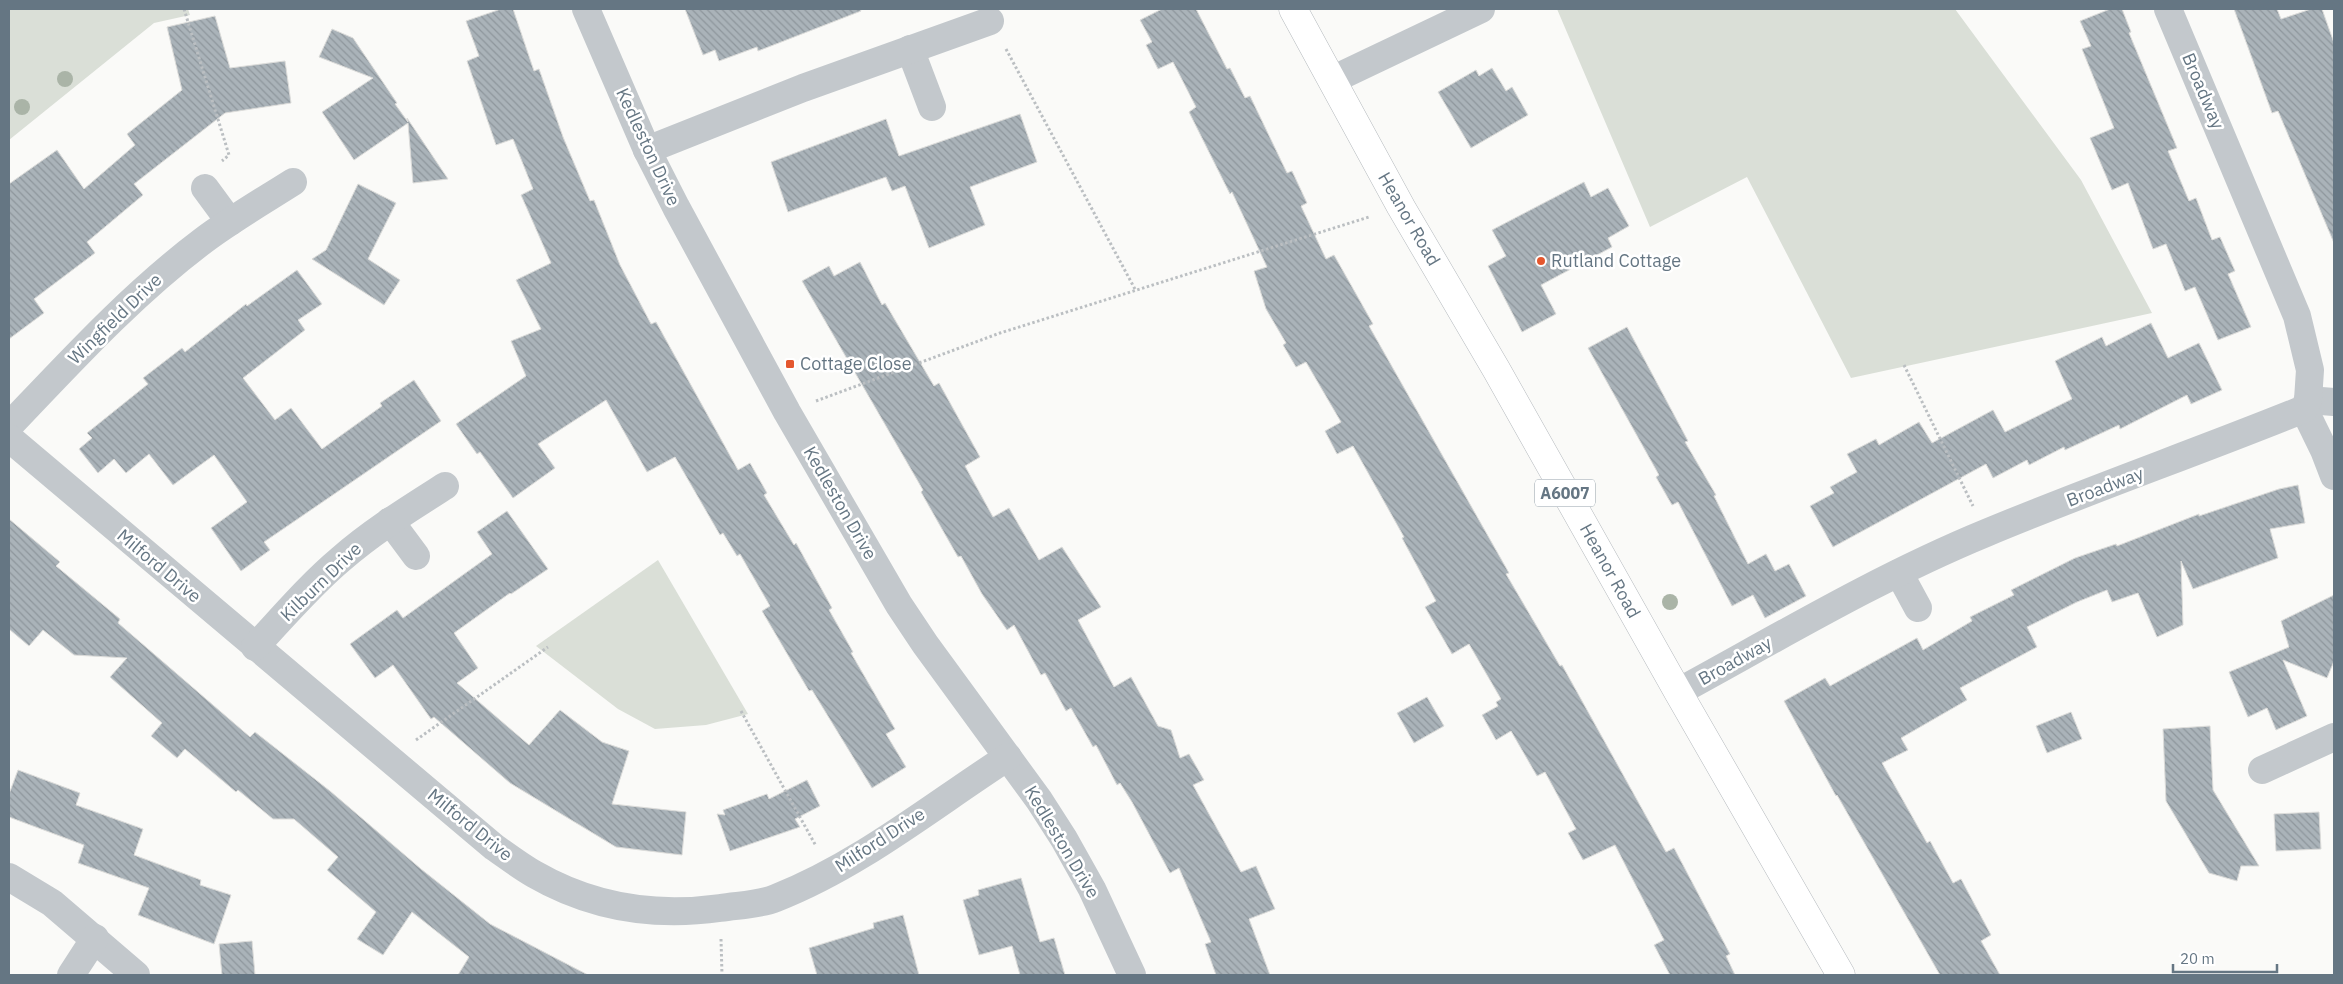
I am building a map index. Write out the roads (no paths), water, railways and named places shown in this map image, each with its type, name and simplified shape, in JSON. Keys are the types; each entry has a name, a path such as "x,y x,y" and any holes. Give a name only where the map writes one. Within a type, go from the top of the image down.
{"main road":[{"name":"Heanor Road","path":"1293,9 1401,207 1496,369 1678,692 1841,975"}],"street":[{"name":"Kedleston Drive","path":"586,9 648,150 725,300 899,605 930,652 1008,757 1064,839 1092,890 1132,975"},
{"path":"1332,80 1481,9"},
{"name":"Broadway","path":"1678,692 1877,583 1986,533 2200,451 2315,404 2306,347 2296,316 2168,9"},
{"path":"648,150 804,88 990,21"},
{"path":"910,49 932,107"},
{"name":"Wingfield Drive","path":"9,426 99,332 162,275 230,222 293,182"},
{"path":"205,188 230,222"},
{"path":"2315,404 2324,450 2334,476"},
{"name":"Milford Drive","path":"9,438 255,647 494,846 526,868 566,890 594,901 628,908 705,910 774,899 849,863 1008,757"},
{"name":"Kilburn Drive","path":"255,647 333,566 390,522 445,486"},
{"path":"390,522 416,556"},
{"path":"1899,573 1918,608"},
{"path":"2262,770 2334,737"},
{"path":"9,877 52,903 136,975"},
{"path":"71,975 95,938"}],"place":[{"name":"Rutland Cottage","path":"1541,261"},
{"name":"Cottage Close","path":"790,364"}]}
